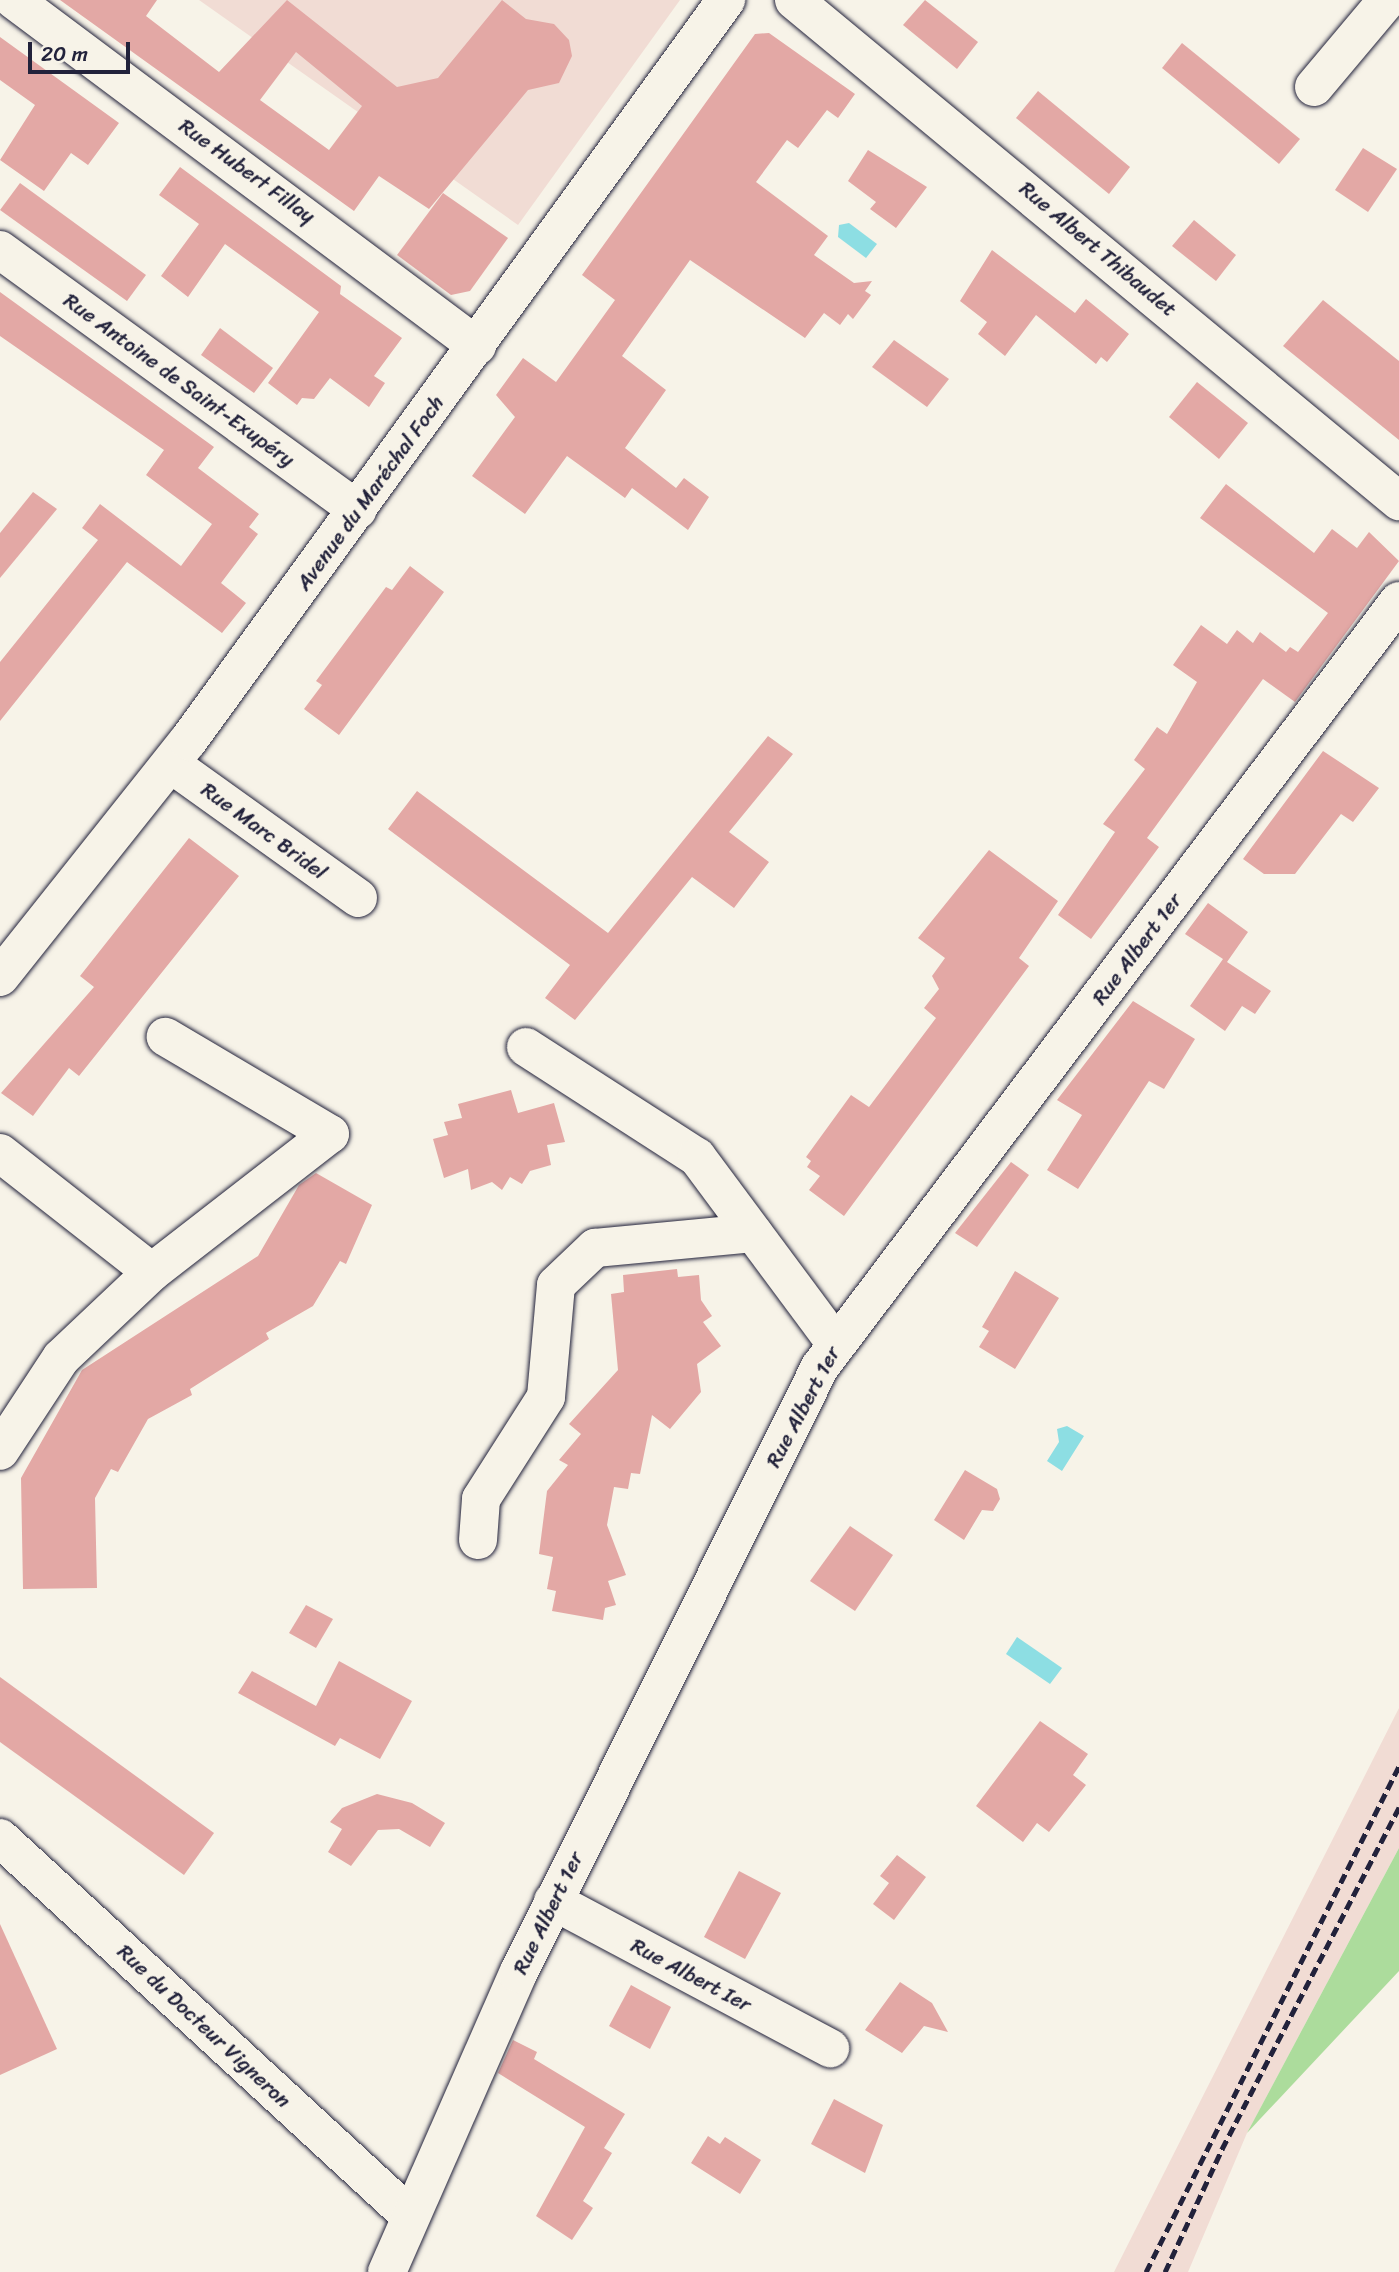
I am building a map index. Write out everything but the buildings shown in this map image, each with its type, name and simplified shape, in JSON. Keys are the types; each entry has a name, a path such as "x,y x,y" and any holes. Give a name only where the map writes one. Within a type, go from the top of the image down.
{"street":[{"name":"Rue Hubert Fillay","path":"14,0 477,346"},
{"name":"Avenue du Maréchal Foch","path":"0,977 171,764 726,0"},
{"name":"Rue Albert Thibaudet","path":"794,0 1399,501"},
{"path":"1314,87 1387,0"},
{"name":"Rue Antoine de Saint-Exupéry","path":"0,250 358,510"},
{"name":"Rue Albert 1er","path":"387,2272 409,2215 553,1901 835,1343 1399,601"},
{"name":"Rue Marc Bridel","path":"171,764 358,898"},
{"path":"0,1451 61,1358 152,1272 330,1135 166,1037"},
{"path":"526,1047 696,1157 835,1343"},
{"path":"0,1153 152,1272"},
{"path":"478,1540 481,1499 546,1397 556,1285 594,1248 753,1233"},
{"name":"Rue du Docteur Vigneron","path":"0,1838 409,2215"},
{"name":"Rue Albert Ier","path":"553,1901 830,2048"}],"shaded area":[{"path":"199,0 680,0 518,225"},
{"path":"1399,1708 1399,1848 1247,2133 1188,2272 1114,2272"}],"green space":[{"path":"1399,1848 1399,1971 1247,2133"}],"water":[{"path":"849,223 877,244 866,258 838,237 839,225"},
{"path":"1067,1426 1084,1436 1062,1471 1047,1461 1059,1442 1057,1429"},
{"path":"1017,1637 1062,1668 1050,1684 1006,1654"}],"railway":[{"path":"1146,2272 1399,1766"},
{"path":"1165,2272 1222,2149 1399,1807"}]}
